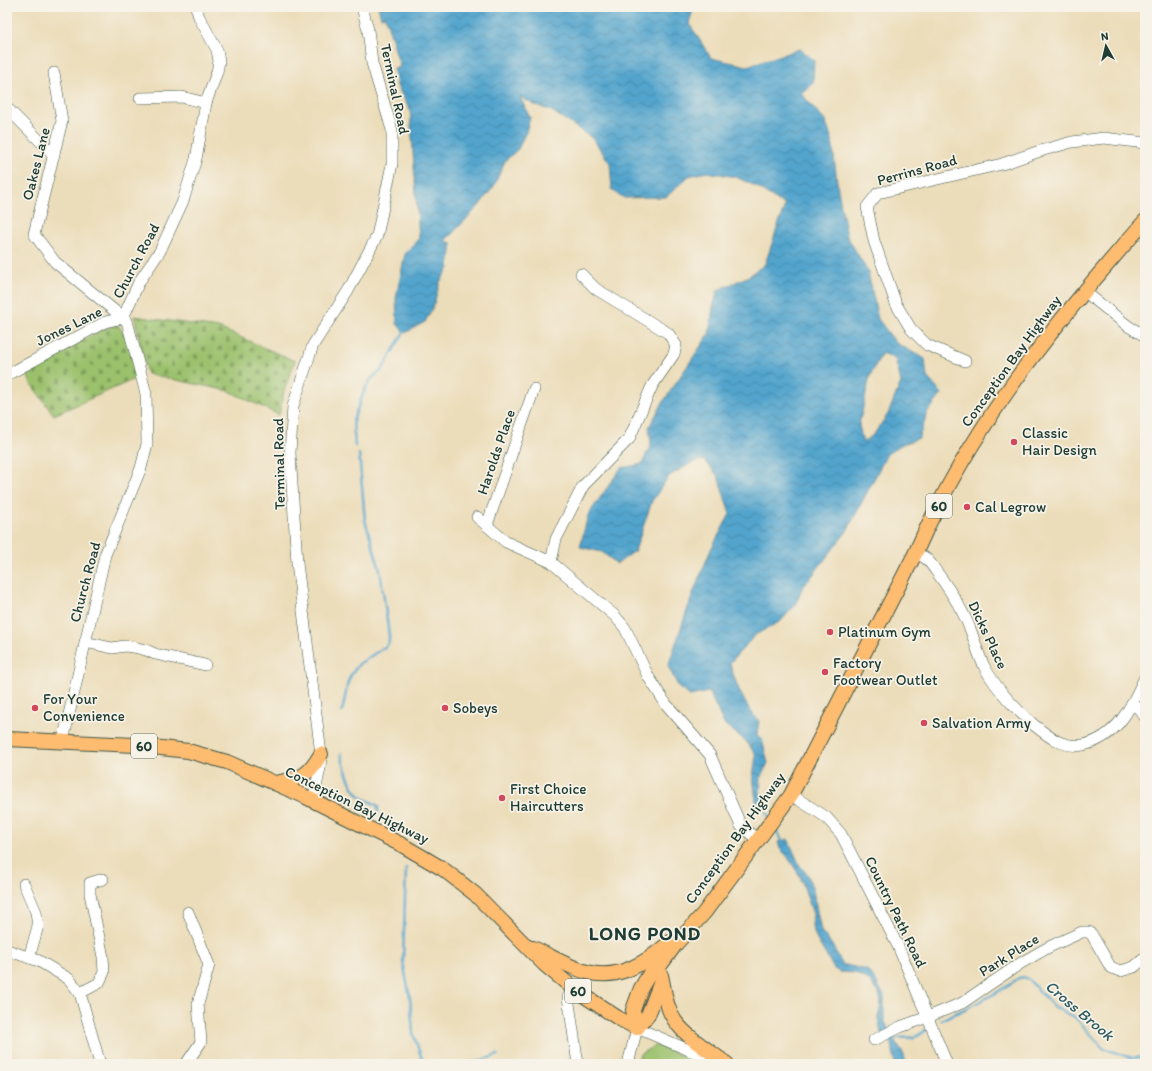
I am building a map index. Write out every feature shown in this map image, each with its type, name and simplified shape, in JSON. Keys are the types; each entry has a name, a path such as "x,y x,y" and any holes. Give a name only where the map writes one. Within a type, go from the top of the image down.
{"main road":[{"name":"Conception Bay Highway","path":"8,737 135,745 188,751 227,762 275,783 402,844 443,869 475,894 526,944 544,964 574,989 618,1018 637,1028 648,1015 660,984 661,969 696,920 704,913 791,795 925,532 973,442 1028,361 1084,291 1145,221"},
{"path":"275,783 294,780 306,774 321,754"},
{"path":"526,944 578,969 598,974 611,974 624,971 650,959 696,920"},
{"path":"661,969 666,999 671,1014 677,1023 690,1036 727,1064"}],"street":[{"name":"Church Road","path":"63,741 105,555 141,468 147,444 146,394 127,321 124,318 139,282 160,251 183,201 196,159 206,103 217,72 219,56 199,17 196,7"},
{"name":"Terminal Road","path":"313,801 319,776 321,754 297,563 291,445 293,406 313,345 348,291 377,236 392,164 392,130 372,63 368,30 362,7"},
{"name":"Oakes Lane","path":"54,73 62,121 34,234 55,262 124,318"},
{"path":"140,98 182,97 206,103"},
{"path":"7,108 54,155"},
{"name":"Perrins Road","path":"965,361 927,346 911,329 896,304 874,241 867,207 878,194 1002,164 1072,142 1104,138 1145,143"},
{"path":"551,562 556,539 583,486 629,439 652,386 674,354 676,345 668,333 596,289 580,274"},
{"path":"1084,291 1128,326 1145,336"},
{"name":"Jones Lane","path":"7,375 105,322 124,318"},
{"name":"Harolds Place","path":"487,524 534,389"},
{"path":"478,517 506,542 551,562 615,616 625,628 648,676 666,704 710,755 740,826 759,838"},
{"name":"Dicks Place","path":"915,554 929,562 952,592 972,632 985,667 996,686 1009,701 1049,737 1066,745 1076,746 1098,740 1107,735 1119,725 1125,716 1144,679"},
{"path":"85,642 112,648 125,646 140,648 155,654 205,665"},
{"path":"1132,703 1145,717"},
{"name":"Country Path Road","path":"791,795 826,817 841,834 898,946 948,1064"},
{"path":"80,993 99,982 104,972 103,957 90,894 90,884 103,879"},
{"path":"24,884 36,912 38,926 29,958"},
{"path":"186,1064 201,1042 198,1004 209,965 188,912"},
{"name":"Park Place","path":"877,1039 910,1023 928,1018 962,1003 1021,963 1049,947 1082,932 1089,932 1092,935 1111,968 1121,972 1134,967 1145,958"},
{"path":"7,950 39,961 69,979 80,993 100,1064"},
{"path":"574,989 568,997 578,1064"},
{"path":"628,1064 637,1028 723,1064"}],"green space":[{"path":"134,316 219,328 295,361 284,391 279,415 229,391 147,374"},
{"path":"115,325 119,326 129,343 137,378 54,415 31,384 26,371 103,329"},
{"path":"656,1045 702,1064 637,1064 640,1054"}],"water":[{"path":"378,7 694,7 689,23 711,58 747,66 800,49 814,60 813,83 801,93 825,121 832,139 838,190 847,236 868,272 878,319 896,343 925,359 927,377 942,394 927,413 919,438 901,445 887,454 847,531 801,590 797,603 781,621 755,635 730,663 741,694 759,721 757,735 762,739 768,763 761,777 760,793 767,806 757,809 753,777 756,755 746,741 724,724 709,692 690,696 679,688 668,666 692,596 711,549 730,514 718,476 704,460 695,461 669,476 652,501 635,551 617,564 602,552 580,547 588,515 621,468 642,464 651,444 649,427 663,402 709,334 713,307 718,290 749,276 765,264 785,205 757,187 736,177 707,172 689,176 666,197 624,198 612,190 610,163 592,138 552,111 535,105 520,97 530,118 526,132 518,149 505,161 494,186 478,207 445,241 452,243 449,268 440,282 433,307 425,322 405,333 397,324 396,298 405,254 419,238 410,110 397,86 394,69 400,67 385,16 381,17","holes":["882,353 895,359 901,382 888,414 874,434 863,443 859,425 870,376"]},
{"path":"788,839 800,866 808,875 813,890 821,931 832,945 842,964 867,970 876,981 884,996 884,1020 904,1055 906,1064 895,1064 892,1044 881,1034 878,1018 881,1004 879,993 869,980 855,973 840,972 834,969 817,940 812,927 813,914 800,876 787,856 780,849 778,842"}],"waterway":[{"path":"355,446 353,420 365,389 372,378 382,370 405,330"},
{"path":"342,712 348,682 351,675 359,664 386,646 389,642 380,570 365,520 359,454"},
{"path":"341,754 348,777 357,793 361,797 378,806 378,812"},
{"path":"763,807 769,817"},
{"path":"774,827 782,840"},
{"path":"406,868 403,962 410,998 413,1033 422,1059 432,1064"},
{"name":"Cross Brook","path":"941,1020 996,993 1019,978 1024,977 1029,980 1054,1007 1076,1018 1103,1048 1132,1058 1145,1057"},
{"name":"Cross Brook","path":"893,1038 915,1037 927,1029"},
{"path":"463,1064 476,1062 498,1055"}],"place":[{"name":"Classic Hair Design","path":"1014,442"},
{"name":"Cal Legrow","path":"967,507"},
{"name":"Platinum Gym","path":"830,632"},
{"name":"Factory Footwear Outlet","path":"825,672"},
{"name":"For Your Convenience","path":"35,708"},
{"name":"Sobeys","path":"445,708"},
{"name":"Salvation Army","path":"924,723"},
{"name":"First Choice Haircutters","path":"502,798"}],"district":[{"name":"LONG POND","path":"645,933"}]}
